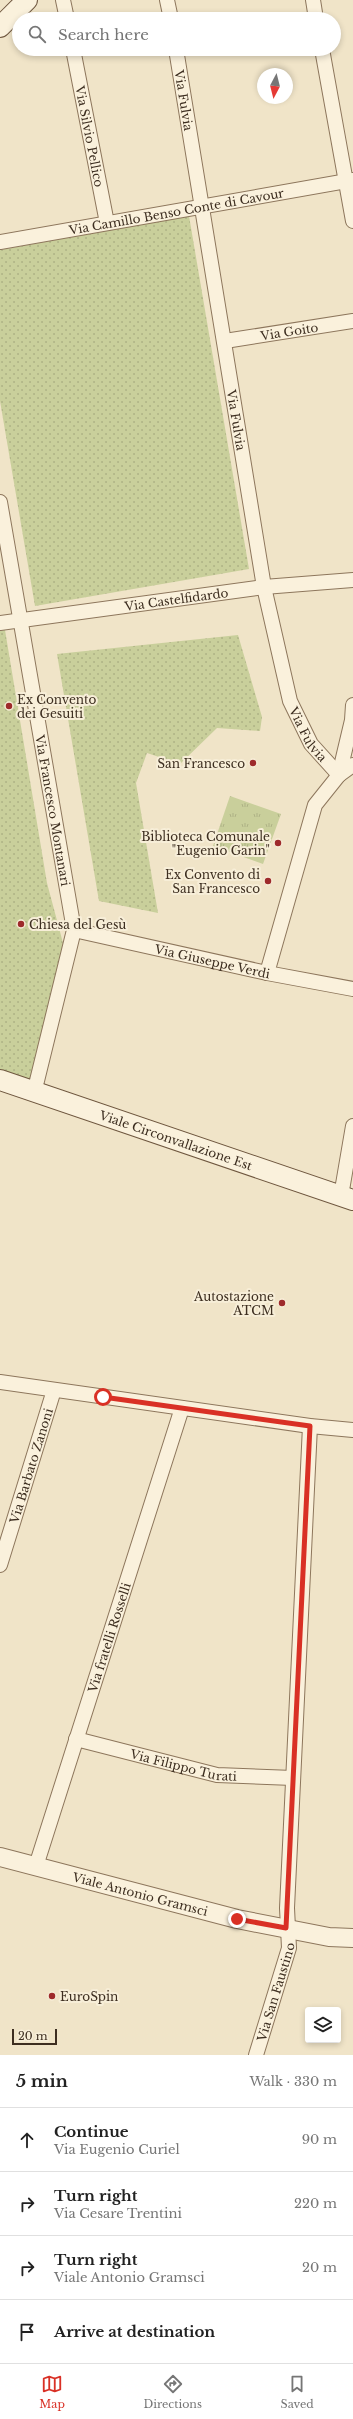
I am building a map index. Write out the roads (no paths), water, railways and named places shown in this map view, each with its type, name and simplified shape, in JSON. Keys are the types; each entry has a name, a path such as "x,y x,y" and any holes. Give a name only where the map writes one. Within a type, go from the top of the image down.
{"main road":[{"path":"15,12 27,0"},
{"path":"0,27 12,15"},
{"name":"Viale Circonvallazione Est","path":"0,1080 34,1093 347,1198"}],"street":[{"path":"63,0 65,12"},
{"path":"168,0 170,12"},
{"path":"313,0 315,12"},
{"name":"Via Silvio Pellico","path":"73,56 108,223"},
{"name":"Via Fulvia","path":"177,56 225,341 264,587 290,701 311,744 339,775"},
{"path":"323,56 350,181 353,220"},
{"name":"Via Camillo Benso Conte di Cavour","path":"0,242 350,181"},
{"name":"Via Goito","path":"225,341 353,321"},
{"name":"Via Francesco Montanari","path":"0,502 74,930 34,1093"},
{"name":"Via Castelfidardo","path":"0,624 264,587 353,580"},
{"path":"339,775 352,720 353,706"},
{"path":"267,973 315,805 339,775 353,765"},
{"name":"Via Giuseppe Verdi","path":"74,930 267,973 353,989"},
{"path":"347,1198 353,1126"},
{"path":"0,1382 310,1426 353,1430"},
{"name":"Via Barbato Zanoni","path":"0,1565 54,1390"},
{"name":"Via fratelli Rosselli","path":"36,1866 182,1408"},
{"name":"Via San Faustino","path":"256,2055 289,1948 286,1928 310,1426"},
{"name":"Via Filippo Turati","path":"76,1739 217,1775 293,1778"},
{"name":"Viale Antonio Gramsci","path":"0,1857 237,1919 329,1937 353,1938"}],"place":[{"name":"Ex Convento dei Gesuiti","path":"9,706"},
{"name":"San Francesco","path":"253,763"},
{"name":"Biblioteca Comunale \"Eugenio Garin\"","path":"278,843"},
{"name":"Ex Convento di San Francesco","path":"268,881"},
{"name":"Chiesa del Gesù","path":"21,924"},
{"name":"Autostazione ATCM","path":"282,1303"},
{"name":"EuroSpin","path":"52,1996"}]}
